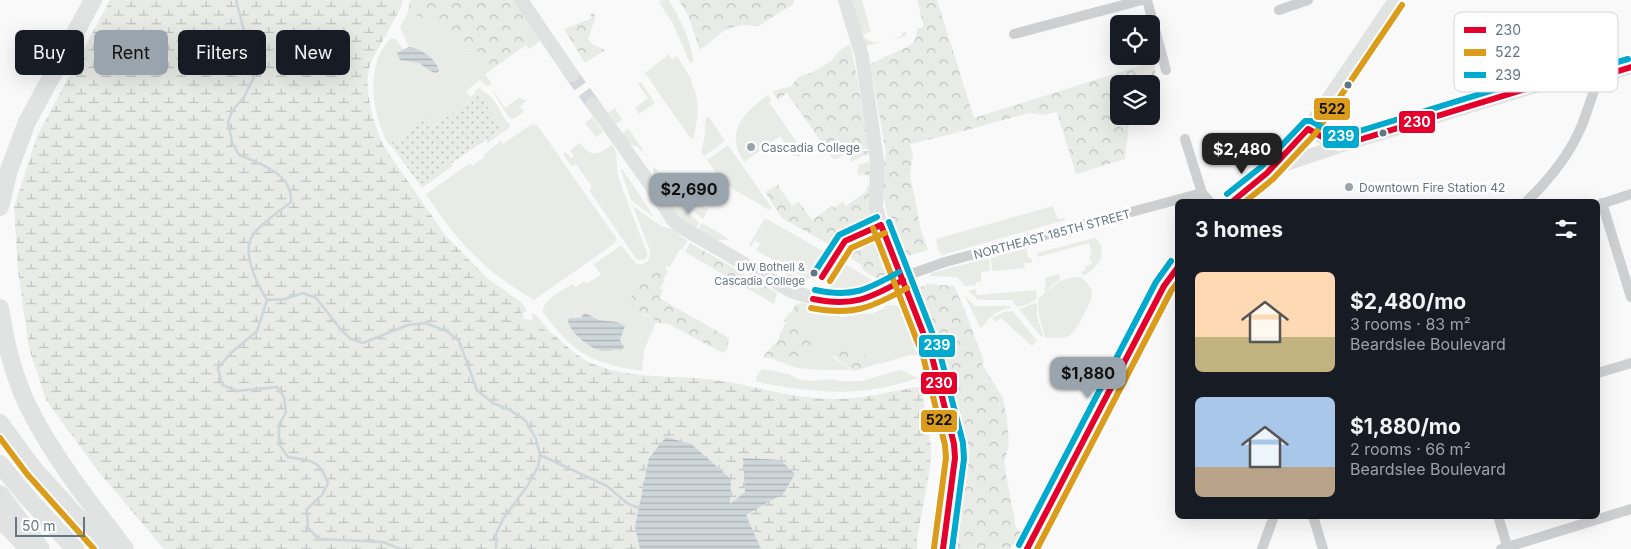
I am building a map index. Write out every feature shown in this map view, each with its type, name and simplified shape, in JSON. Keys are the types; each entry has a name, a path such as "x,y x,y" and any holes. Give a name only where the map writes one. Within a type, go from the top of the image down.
{"highway":[{"path":"0,207 9,170 27,122 93,0"},
{"path":"0,308 13,369 27,404 73,479 125,549"},
{"path":"0,423 33,468 106,549"},
{"path":"0,437 43,494 93,549"},
{"path":"0,464 26,497 75,549"},
{"path":"0,475 64,549"},
{"path":"0,494 41,549"},
{"path":"0,519 29,549"}],"street":[{"path":"520,0 572,75"},
{"path":"845,0 862,56 877,161 876,208 931,353 954,444 955,458 943,549"},
{"path":"1014,34 1142,0"},
{"path":"1147,0 1166,70"},
{"path":"1279,10 1308,0"},
{"path":"1235,199 1271,169 1308,129 1395,0"},
{"path":"1618,71 1631,67"},
{"path":"1271,169 1519,92"},
{"path":"1529,199 1545,184 1566,152 1581,127 1594,92"},
{"path":"593,104 673,220 681,227 792,291 826,302 844,304 866,298 903,280"},
{"path":"1308,129 1340,146"},
{"path":"1185,139 1202,193 1207,199"},
{"name":"NORTHEAST 185TH STREET","path":"1180,199 1202,193"},
{"path":"1631,194 1600,204 1631,297"},
{"name":"NORTHEAST 185TH STREET","path":"903,280 911,274 946,262 1175,200"},
{"path":"1027,549 1122,365 1164,286 1175,270"},
{"path":"1600,372 1631,363"},
{"path":"1600,519 1631,509"},
{"path":"1262,549 1273,519"},
{"path":"1314,519 1323,549"},
{"path":"1499,519 1505,548 1599,519"}],"green space":[{"path":"110,0 403,0 371,62 369,72 368,93 372,115 379,136 383,145 445,235 488,279 521,302 521,317 529,323 550,332 587,361 618,372 714,380 804,397 834,399 856,398 921,386 931,447 930,469 917,539 917,549 164,549 102,476 46,400 29,348 18,271 14,207 37,136 70,75 84,75 84,48"},
{"path":"410,0 515,0 526,17 520,21 526,45 485,74 477,50 459,49 426,19 408,12"},
{"path":"669,0 681,22 691,48 693,63 690,63 673,24 659,2"},
{"path":"679,0 794,0 793,4 759,26 742,25 726,29 700,50 689,18"},
{"path":"852,0 862,0 871,33 863,35"},
{"path":"917,0 937,0 974,118 1110,75 1110,125 1129,125 1125,159 1076,174 1057,112 1042,115 1029,113 910,144 913,155 910,175 921,230 928,250 904,257 889,221 881,186 886,152 870,64 911,45 916,36 917,29 924,27"},
{"path":"408,12 426,19 459,49 477,50 485,74 492,84 487,86 480,80 466,91 470,97 479,88 486,93 497,105 511,126 488,143 485,140 503,128 479,95 434,126 428,118 389,145 378,120 375,106 373,91 376,63 390,39 396,39 403,49 409,47 400,27"},
{"path":"594,13 595,19 588,39 592,44 605,50 585,63 564,29 592,18 590,14"},
{"path":"526,17 539,34 539,42 529,49 526,45 520,21"},
{"path":"906,32 906,36 890,40 902,36 902,33"},
{"path":"864,38 874,42 882,42 866,46"},
{"path":"850,44 869,149 852,150 837,159 833,159 787,93 778,100 772,92 791,87 798,77 811,73 831,61 840,50"},
{"path":"669,54 672,60 677,56 692,80 691,83 697,103 697,117 693,138 691,139 645,73"},
{"path":"1142,65 1155,65 1155,75 1111,75"},
{"path":"641,82 655,103 639,114 635,108 648,98 638,84"},
{"path":"492,90 505,108 520,97 527,100 520,107 524,112 513,119 509,118"},
{"path":"479,95 503,128 420,185 390,144 428,118 434,126"},
{"path":"768,95 772,100 769,102 804,153 798,157 794,156 780,136 744,162 738,151 736,132 751,109"},
{"path":"615,108 622,120 616,124 608,113"},
{"path":"593,117 603,132 596,137 585,123"},
{"path":"706,117 709,117 725,141 704,156 701,152"},
{"path":"532,124 537,125 616,238 615,243 534,300 484,265 449,227 426,194 470,163 472,166 485,157 484,154 501,141 503,144"},
{"path":"629,129 643,150 640,151 638,147 629,144 621,133"},
{"path":"580,143 592,153 599,153 612,145 616,152 618,177 647,253 647,257 644,260 637,260 589,190 592,187 576,164 572,167 563,154 566,152 571,158 574,156 570,150"},
{"path":"728,145 772,208 769,210 723,183 707,160"},
{"path":"856,151 869,151 870,154 852,162 848,155"},
{"path":"871,161 872,177 863,174 859,176 857,171 859,165"},
{"path":"451,163 453,166 422,188 420,185"},
{"path":"655,167 686,212 699,222 696,229 683,220 653,178 653,169"},
{"path":"621,170 623,170 654,217 631,200"},
{"path":"778,185 792,206 799,202 812,220 843,201 846,206 867,191 867,186 870,187 870,218 866,223 859,226 858,223 852,226 853,229 840,233 830,245 782,218 765,192"},
{"path":"698,200 708,209 703,219 688,207"},
{"path":"633,206 661,226 672,229 687,241 670,267 667,265 665,269 657,272 631,290 643,315 657,320 644,350 642,371 610,364 585,354 564,338 543,312 546,303 559,292 573,284 576,287 584,281 586,284 601,275 594,264 620,246 636,264 647,262 651,253"},
{"path":"1053,206 1058,219 1065,218 1065,220 942,255 938,250 936,239"},
{"path":"765,218 823,251 811,273 813,274 810,279 801,276 756,250 760,244 755,240 751,247 749,245"},
{"path":"702,223 728,240 715,240 698,230"},
{"path":"1095,238 1102,248 1102,253 1093,269 1083,275 1081,272 1086,270 1085,266 1092,264 1089,256 1092,255 1089,243 1038,257 1037,253"},
{"path":"873,241 882,247 888,259 888,272 882,282 863,270 862,266 848,256 850,250 865,242"},
{"path":"690,243 777,293 774,304 685,252"},
{"path":"1026,247 1028,257 1031,258 1032,263 1024,263 1025,268 992,271 991,258"},
{"path":"989,258 990,271 981,272 981,282 976,282 976,285 966,286 957,277 930,276 931,273"},
{"path":"843,263 877,283 878,286 861,293 842,297 830,294 832,292 831,284"},
{"path":"665,269 668,271 660,288 663,290 659,298 729,338 727,350 723,353 668,324 656,323 656,320 628,306 632,296 631,290 657,272"},
{"path":"787,272 803,281 800,288 790,284 785,275"},
{"path":"1059,274 1060,280 1045,292 1045,278"},
{"path":"1081,277 1092,291 1087,310 1069,336 1045,338 1039,315 1038,299 1061,281"},
{"path":"927,284 954,286 984,361 982,364 1003,398 1009,444 1004,463 1016,528 1023,533 1009,549 953,549 962,474 961,435 946,370 933,327 917,289"},
{"path":"976,289 977,295 1036,290 1037,299 1017,307 1012,300 978,300 968,291"},
{"path":"964,295 975,306 1009,306 1011,308 993,315 981,329"},
{"path":"521,302 527,310 523,313 524,319 531,320 533,318 532,314 535,314 552,334 526,322 521,317"},
{"path":"802,303 825,309 831,314 841,317 864,313 871,314 885,308 884,306 887,305 898,306 902,309 917,335 926,364 922,364 918,355 913,355 876,364 845,344 833,357 851,370 797,368 805,359 811,337 811,325 798,323 796,319"},
{"path":"802,303 796,319 798,323 809,322 812,331 810,348 804,362 797,368 770,358 763,358 774,343 776,344 786,322 784,321 789,313 792,312 796,304"},
{"path":"1037,304 1037,317 1043,335 1041,337 1019,309"},
{"path":"1013,311 1037,341 1032,346 1001,318 996,322 992,318 1003,312"},
{"path":"845,343 876,364 855,371 851,370 832,354 836,348"},
{"path":"763,369 788,374 801,380 814,381 832,379 839,381 862,381 900,370 918,378 876,389 838,392 819,391 757,382 756,378"}],"shaded area":[{"path":"409,47 431,58 439,71 436,73 432,72 419,63 400,60 397,53"},
{"path":"585,313 599,320 617,322 625,326 620,340 624,347 621,350 606,351 595,348 583,341 573,331 568,321 569,318 580,318"},
{"path":"666,437 691,444 731,479 730,504 745,492 743,458 780,460 795,474 784,493 746,515 761,549 640,549 635,527 649,458"}],"waterway":[{"path":"236,0 244,31 257,58 258,69 244,97 232,111 228,123 232,142 239,155 265,166 281,177 290,192 291,202 261,225 250,242 250,259 259,285 267,300 285,299 303,293 316,298 342,331 351,339 363,343 408,325 426,323 448,332 459,341 477,390 493,403 510,410 526,421 536,439 540,455 538,467 528,485 503,519 496,534 496,549"},
{"path":"267,300 257,331 231,353 218,368 222,385 237,391 277,387 284,397 286,412 279,425 279,444 288,457 314,462 318,465 328,483 322,495 307,509 308,528 319,539 383,542 400,549"},
{"path":"540,455 607,486 628,504 639,508"}],"tunnel":[{"path":"572,75 593,104"}],"transit line":[{"name":"522","path":"1248,199 1273,179 1315,134 1402,5"},
{"name":"239","path":"1618,62 1628,59"},
{"name":"230","path":"1618,71 1631,67"},
{"name":"239","path":"1227,194 1261,167 1305,121 1311,121 1340,137 1487,92"},
{"name":"230","path":"1235,199 1267,173 1308,129 1339,146 1516,92"},
{"name":"239","path":"814,273 839,235 877,217"},
{"name":"239","path":"889,222 939,350 963,443 964,459 952,549"},
{"name":"230","path":"881,225 931,353 954,444 955,458 943,549"},
{"name":"230","path":"822,277 845,241 881,225"},
{"name":"522","path":"873,228 923,356 945,445 946,458 934,548"},
{"name":"522","path":"830,281 851,248 885,233"},
{"name":"239","path":"1019,545 1156,282 1171,261"},
{"name":"230","path":"1027,549 1164,286 1175,271"},
{"name":"239","path":"815,290 839,293 859,291 878,284 899,272"},
{"name":"230","path":"813,299 839,302 860,300 903,280"},
{"name":"522","path":"1037,549 1175,286"},
{"name":"522","path":"811,308 839,311 861,308 883,301 907,288"},
{"name":"522","path":"0,438 27,474 94,549"}],"place":[{"name":"Cascadia College","path":"751,147"},
{"name":"Downtown Fire Station 42","path":"1349,187"},
{"name":"UW Bothell & Cascadia College","path":"814,273"}]}
